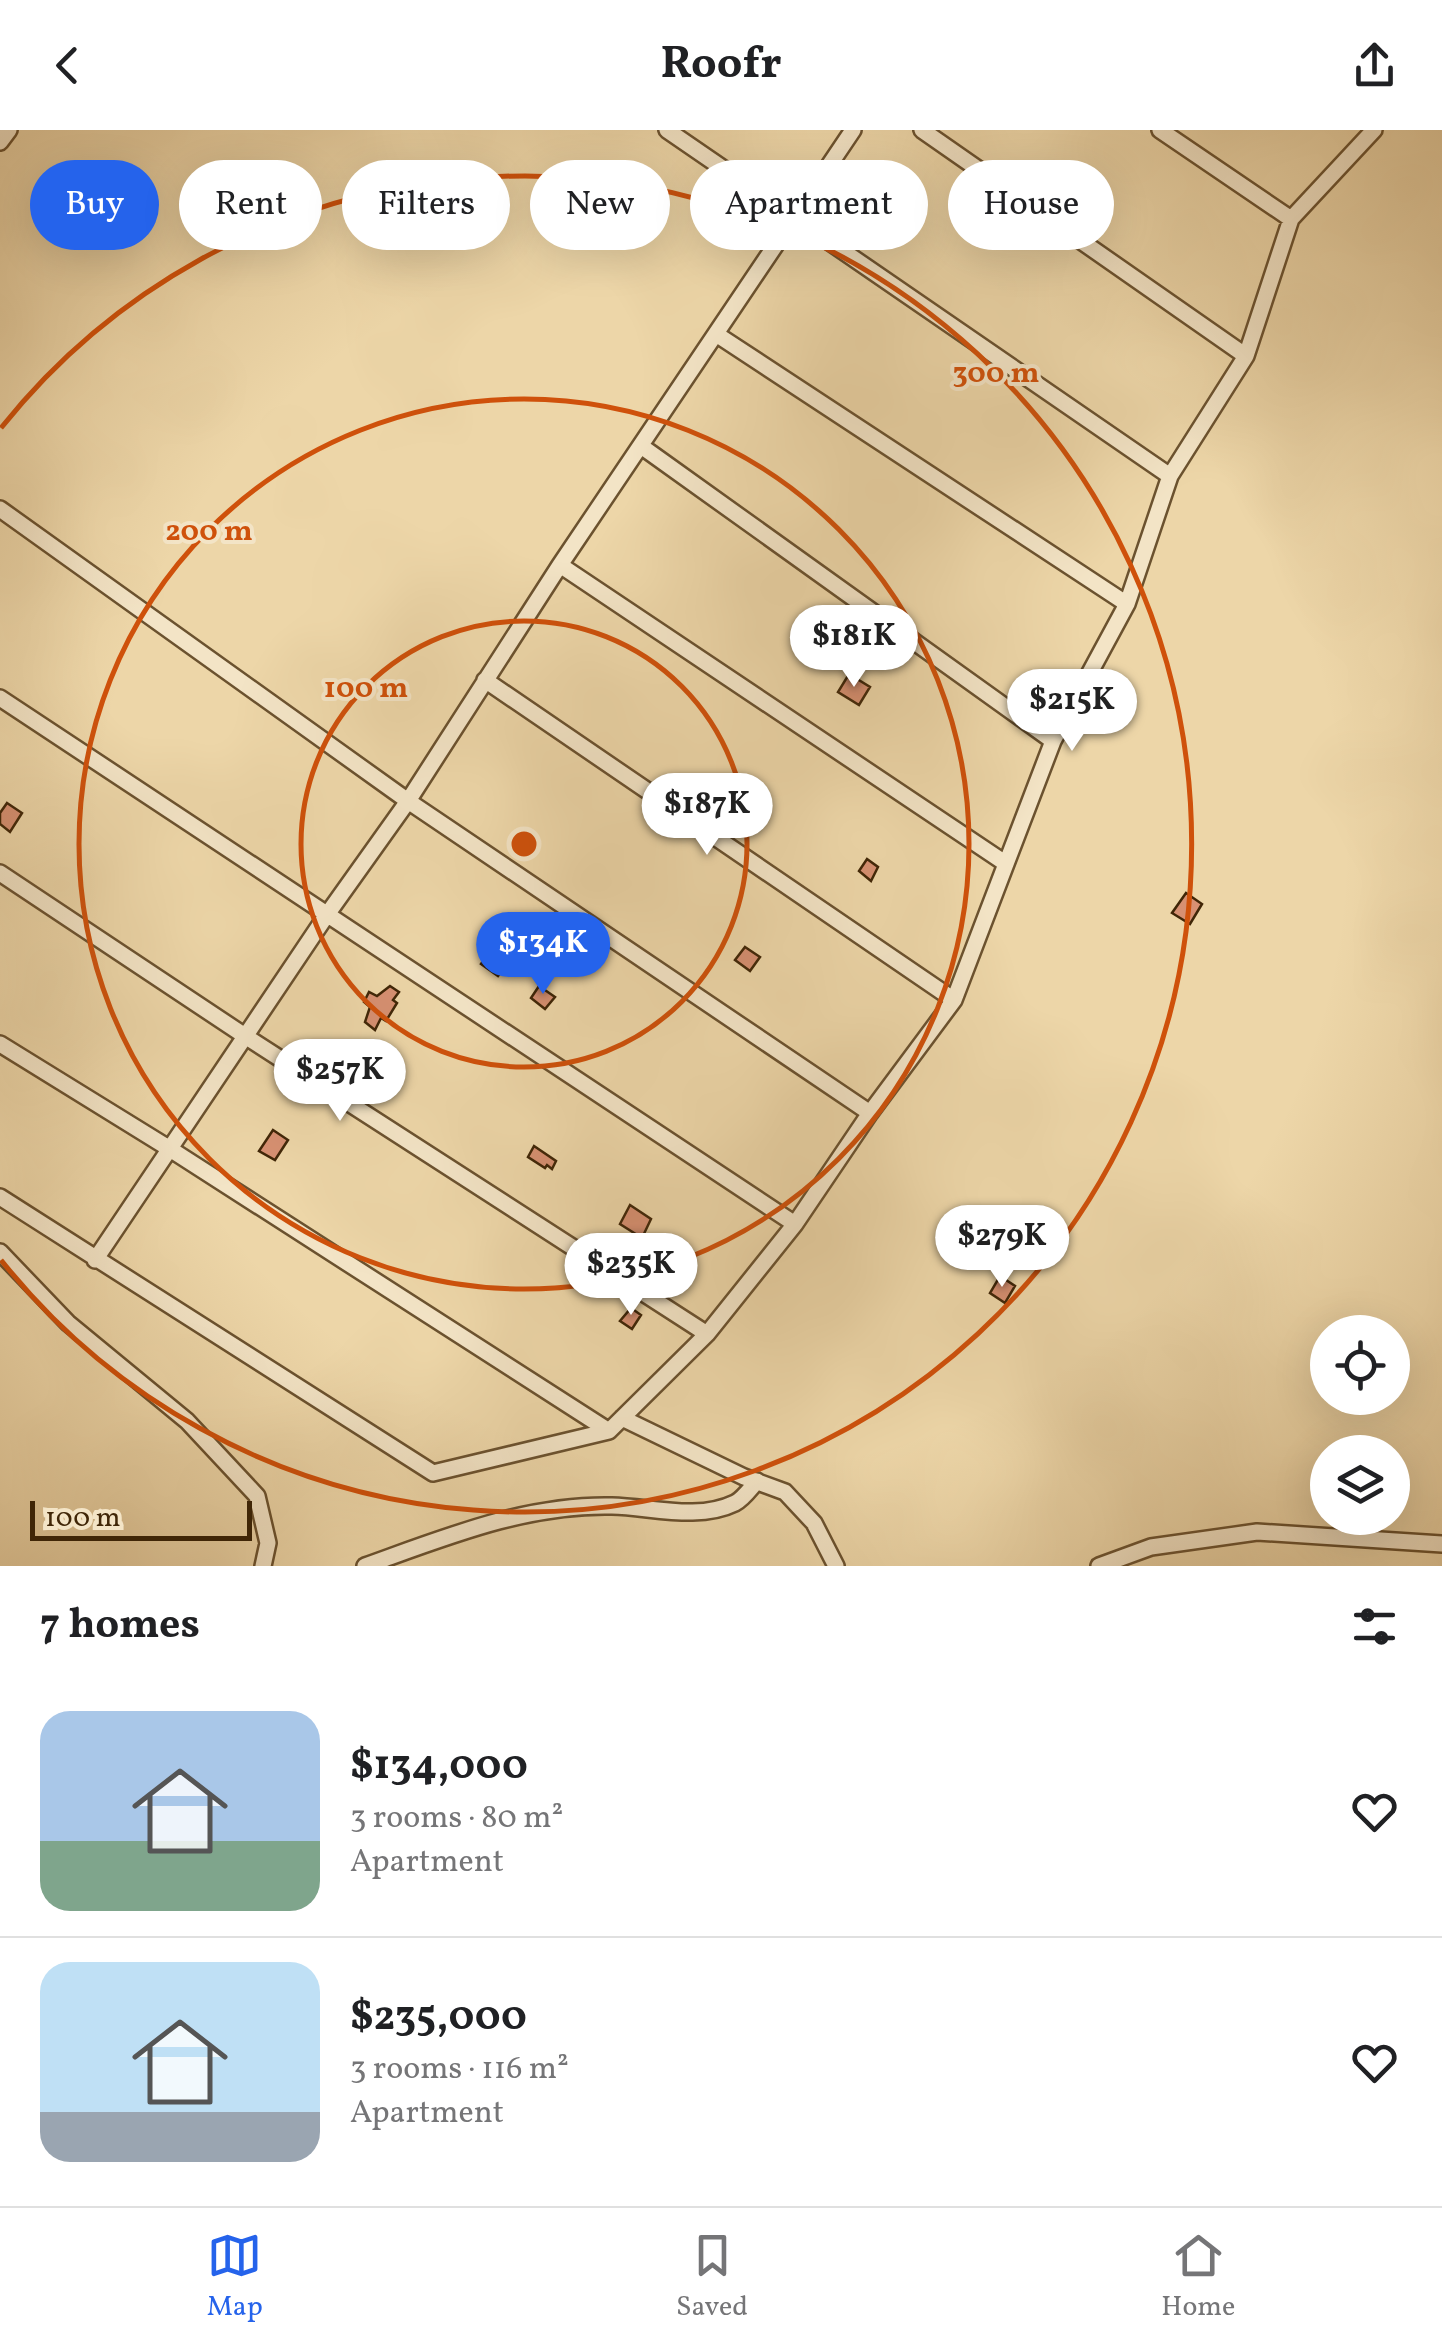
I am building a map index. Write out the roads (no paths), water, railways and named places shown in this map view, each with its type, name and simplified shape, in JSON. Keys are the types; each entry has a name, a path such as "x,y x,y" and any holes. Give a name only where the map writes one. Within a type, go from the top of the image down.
{"street":[{"path":"0,142 8,130"},
{"path":"667,130 710,160"},
{"path":"833,160 853,130"},
{"path":"922,130 1246,356"},
{"path":"1160,130 1291,219"},
{"path":"0,1197 433,1474 609,1431 706,1334 795,1224 870,1113 954,1000 1053,741 1127,604 1170,476 1246,356 1291,219 1374,130"},
{"path":"95,1260 408,801 560,564 772,250"},
{"path":"841,250 1170,476"},
{"path":"716,334 1127,604"},
{"path":"641,446 1053,741"},
{"path":"0,509 408,801 870,1113"},
{"path":"560,564 1005,863"},
{"path":"485,680 954,1000"},
{"path":"0,698 795,1224"},
{"path":"0,873 706,1334"},
{"path":"0,1044 609,1431"},
{"path":"0,1252 68,1323 188,1420 257,1496 268,1543 264,1566"},
{"path":"622,1418 786,1492 814,1523 836,1566"},
{"path":"365,1566 480,1526 560,1506 707,1512 738,1502 757,1481"},
{"path":"1099,1566 1151,1547 1257,1532 1442,1544"}]}
